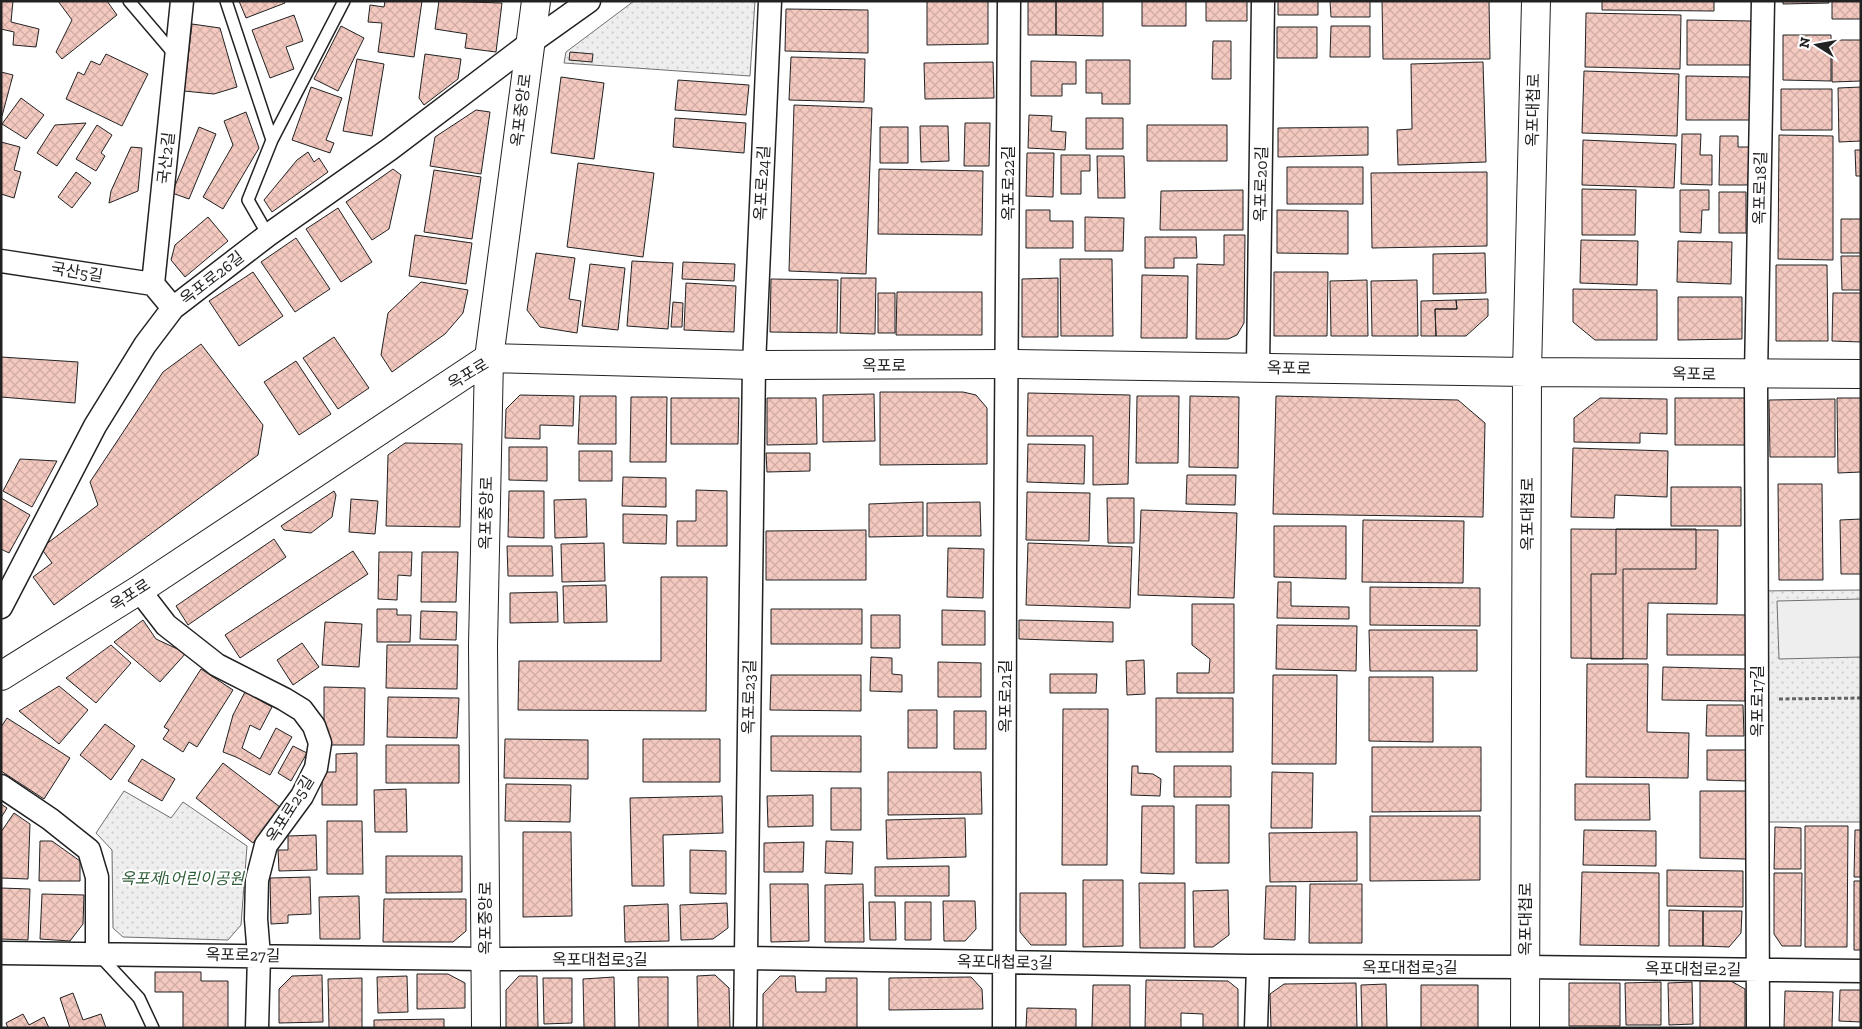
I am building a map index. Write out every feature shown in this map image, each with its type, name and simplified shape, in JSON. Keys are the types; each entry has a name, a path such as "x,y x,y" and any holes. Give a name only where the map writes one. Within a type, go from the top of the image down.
{"street":[{"name":"국산2길","path":"153,284 182,1"},
{"name":"옥포중앙로","path":"486,1028 483,645 489,358 536,1"},
{"name":"옥포로26길","path":"1,607 95,426 145,345 173,308 268,235 390,149 530,43 589,1"},
{"name":"옥포로24길","path":"754,366 770,1"},
{"name":"옥포로22길","path":"1008,364 1009,1"},
{"name":"옥포로20길","path":"1258,367 1263,1"},
{"name":"옥포대첩로","path":"1524,1028 1527,372 1536,1"},
{"name":"옥포로18길","path":"1756,375 1763,1"},
{"name":"국산5길","path":"1,261 153,284"},
{"path":"153,284 173,308"},
{"name":"옥포로","path":"1,676 139,590 489,358 754,366 1008,364 1756,375 1861,374"},
{"name":"옥포로21길","path":"1004,1028 1005,574 1008,364"},
{"name":"옥포로23길","path":"745,1028 754,366"},
{"name":"옥포로17길","path":"1756,375 1758,1028"},
{"name":"옥포로25길","path":"139,590 166,625 217,666 302,710 314,726 320,743 316,768 302,796 266,845 257,880 256,919 259,956 257,1028"},
{"path":"1,786 50,819 89,850 97,877 97,953"},
{"name":"옥포로27길","path":"1,952 485,959"},
{"name":"옥포대첩로3길","path":"485,959 745,958 1258,966 1525,967"},
{"path":"1256,1028 1258,966"},
{"name":"옥포대첩로2길","path":"1525,967 1861,972"}],"lane":[{"path":"130,1 176,56"},
{"path":"226,1 272,140"},
{"path":"268,235 248,200 272,140 344,1"},
{"path":"97,953 139,998 153,1028"}],"path":[{"path":"1757,699 1861,698"}],"green space":[{"path":"634,1 755,1 750,76 564,63 566,52"},
{"path":"1861,590 1861,822 1757,822 1756,591"},
{"path":"1861,599 1861,657 1779,659 1777,601"},
{"name":"옥포제1어린이공원","path":"124,791 171,818 183,802 247,846 241,925 228,940 123,937 113,928 112,850 96,833"}],"building":[{"path":"1,1 13,1 11,22 39,29 36,47 13,45 14,32 1,29"},
{"path":"58,1 107,1 117,15 62,59 56,52 72,20"},
{"path":"239,1 284,1 285,3 246,18"},
{"path":"385,1 422,1 414,57 378,52 382,23 368,22 370,5 384,7"},
{"path":"439,1 502,3 496,52 465,48 467,34 435,29"},
{"path":"927,1 988,1 988,44 927,45"},
{"path":"1028,1 1056,1 1056,35 1028,35"},
{"path":"1056,1 1103,1 1103,36 1056,35"},
{"path":"1142,1 1186,1 1186,26 1142,26"},
{"path":"1206,1 1247,1 1247,21 1206,21"},
{"path":"1278,1 1318,1 1318,15 1278,15"},
{"path":"1330,1 1370,1 1370,17 1331,17"},
{"path":"1382,1 1489,1 1490,59 1383,59"},
{"path":"1602,1 1714,1 1714,11 1602,10"},
{"path":"1783,1 1828,1 1829,3 1783,4"},
{"path":"1832,1 1861,1 1861,19 1832,19"},
{"path":"786,9 868,10 868,53 785,51"},
{"path":"1586,13 1681,15 1680,69 1585,67"},
{"path":"294,15 303,41 286,47 294,69 270,78 252,30"},
{"path":"1687,20 1751,21 1751,65 1687,65"},
{"path":"192,24 220,28 237,87 214,94 184,91"},
{"path":"341,26 364,38 338,91 314,79"},
{"path":"1331,26 1370,26 1370,57 1330,57"},
{"path":"1277,27 1317,27 1317,58 1277,58"},
{"path":"1783,35 1831,35 1831,81 1783,80"},
{"path":"1832,40 1861,40 1861,81 1832,82"},
{"path":"1213,41 1231,41 1231,79 1212,79"},
{"path":"570,52 593,54 592,62 569,60"},
{"path":"106,54 148,74 122,126 66,99 78,72 84,75 91,61 100,65"},
{"path":"425,54 461,59 458,79 424,105 419,98"},
{"path":"791,57 865,59 864,102 789,100"},
{"path":"357,59 384,64 372,136 343,131"},
{"path":"1086,60 1130,60 1130,104 1102,104 1102,93 1086,93"},
{"path":"1031,61 1076,62 1076,84 1062,84 1062,96 1031,96"},
{"path":"993,62 994,98 925,99 924,63"},
{"path":"1483,62 1486,162 1398,165 1397,130 1412,129 1411,64"},
{"path":"1584,71 1679,74 1677,136 1582,133"},
{"path":"1,72 13,75 2,116 1,115"},
{"path":"1686,76 1750,77 1750,120 1686,120"},
{"path":"561,77 604,83 594,159 551,153"},
{"path":"678,80 749,85 746,115 675,110"},
{"path":"311,87 342,98 326,140 334,143 330,153 292,140"},
{"path":"1861,87 1861,141 1839,142 1838,88"},
{"path":"1781,89 1832,89 1832,130 1781,130"},
{"path":"21,98 44,115 26,139 2,124"},
{"path":"794,105 872,108 866,274 789,271"},
{"path":"476,110 490,112 481,174 430,166 435,137"},
{"path":"246,112 259,148 223,209 203,197 233,145 224,121"},
{"path":"1029,115 1052,116 1051,131 1066,132 1065,150 1028,148"},
{"path":"675,118 746,123 744,153 673,147"},
{"path":"1086,118 1123,118 1123,149 1086,149"},
{"path":"86,123 57,166 37,153 55,125"},
{"path":"965,123 990,123 989,166 964,166"},
{"path":"97,125 112,135 101,153 105,156 96,171 76,159"},
{"path":"1147,125 1227,125 1227,161 1147,161"},
{"path":"920,126 948,126 949,161 921,162"},
{"path":"199,127 216,134 189,199 172,193"},
{"path":"880,127 908,127 908,163 880,163"},
{"path":"1368,127 1368,155 1278,157 1278,128"},
{"path":"1682,134 1701,134 1700,155 1712,155 1712,185 1681,184"},
{"path":"1779,135 1833,136 1833,260 1778,259"},
{"path":"1720,136 1738,136 1738,147 1749,147 1748,185 1719,185"},
{"path":"1583,140 1676,144 1674,188 1582,185"},
{"path":"1,142 20,147 14,170 21,172 14,198 1,194"},
{"path":"131,147 142,148 138,191 109,203 111,191"},
{"path":"1855,150 1861,150 1861,176 1856,176"},
{"path":"308,152 314,162 319,158 328,172 272,212 264,200 297,160"},
{"path":"1027,153 1054,153 1053,197 1026,196"},
{"path":"1061,155 1090,155 1090,171 1081,171 1081,194 1061,194"},
{"path":"1097,156 1124,156 1125,198 1098,198"},
{"path":"578,163 654,173 643,257 567,247"},
{"path":"1287,167 1363,167 1363,204 1287,204"},
{"path":"393,169 401,175 389,229 372,240 346,202"},
{"path":"879,169 983,171 982,235 878,234"},
{"path":"434,170 481,177 472,239 424,232"},
{"path":"76,172 91,183 72,208 58,197"},
{"path":"1487,172 1487,246 1372,248 1371,173"},
{"path":"1582,189 1636,190 1635,235 1582,235"},
{"path":"1243,190 1243,230 1160,230 1161,191"},
{"path":"1680,190 1709,190 1709,210 1702,210 1701,233 1680,232"},
{"path":"1719,192 1746,192 1746,233 1719,233"},
{"path":"338,208 372,262 341,282 306,229"},
{"path":"1026,210 1050,210 1050,221 1073,221 1073,248 1026,248"},
{"path":"1277,210 1348,211 1348,254 1277,253"},
{"path":"208,217 228,241 185,277 171,260 175,245"},
{"path":"1085,217 1124,218 1123,251 1085,251"},
{"path":"1841,219 1861,219 1861,253 1841,253"},
{"path":"415,235 472,243 466,284 409,276"},
{"path":"1224,235 1245,235 1244,323 1237,335 1228,339 1196,339 1197,264 1224,265"},
{"path":"1145,237 1196,237 1197,258 1174,258 1174,268 1145,268"},
{"path":"296,238 330,289 295,312 261,262"},
{"path":"1581,240 1638,241 1637,285 1580,283"},
{"path":"1678,241 1732,242 1731,284 1677,282"},
{"path":"536,253 575,258 569,299 581,301 577,333 540,327 527,310"},
{"path":"1485,253 1486,293 1433,294 1433,254"},
{"path":"1841,256 1861,256 1861,290 1842,290"},
{"path":"1060,259 1112,259 1113,336 1061,336"},
{"path":"632,261 673,263 668,329 627,326"},
{"path":"683,262 735,264 734,281 682,279"},
{"path":"590,264 625,268 618,330 582,326"},
{"path":"1776,265 1827,265 1828,341 1776,341"},
{"path":"253,272 283,316 239,346 209,301"},
{"path":"1274,272 1328,272 1327,336 1274,336"},
{"path":"1142,275 1188,276 1187,338 1141,338"},
{"path":"841,278 876,278 875,334 840,333"},
{"path":"1058,278 1058,337 1022,337 1022,279"},
{"path":"771,279 838,280 837,333 770,332"},
{"path":"1367,280 1368,336 1331,336 1330,281"},
{"path":"1417,280 1418,336 1372,336 1371,281"},
{"path":"421,282 468,290 463,313 445,334 392,372 381,355 388,313"},
{"path":"686,283 736,286 734,332 684,330"},
{"path":"1573,289 1657,290 1657,340 1595,340 1573,322"},
{"path":"897,292 982,292 982,335 896,335"},
{"path":"878,293 895,293 895,333 878,333"},
{"path":"1833,293 1861,293 1861,342 1832,341"},
{"path":"1678,297 1742,297 1742,339 1678,340"},
{"path":"1488,299 1488,316 1466,336 1436,336 1435,309 1457,309 1456,300"},
{"path":"1456,300 1457,309 1435,309 1436,336 1421,336 1421,301"},
{"path":"673,302 683,303 682,327 671,327"},
{"path":"334,337 369,388 338,409 303,358"},
{"path":"201,344 263,425 258,455 54,605 33,577 52,563 41,548 98,505 90,482 163,372"},
{"path":"1,357 78,362 75,403 1,397"},
{"path":"296,361 331,414 299,435 264,382"},
{"path":"880,392 963,392 976,395 987,408 987,464 880,465"},
{"path":"1028,393 1130,395 1128,484 1093,485 1093,436 1027,436"},
{"path":"874,394 875,441 823,442 823,395"},
{"path":"520,395 574,396 573,426 540,425 540,439 505,438 506,409"},
{"path":"580,396 616,396 616,444 578,444"},
{"path":"1137,396 1179,396 1178,463 1136,463"},
{"path":"1190,396 1239,397 1238,468 1189,467"},
{"path":"1276,396 1458,400 1485,423 1483,517 1273,514"},
{"path":"631,397 667,397 666,462 630,462"},
{"path":"671,398 739,398 738,444 671,444"},
{"path":"767,398 816,398 817,444 767,445"},
{"path":"1600,398 1667,399 1667,434 1640,433 1640,443 1574,442 1574,418"},
{"path":"1675,398 1747,398 1747,445 1675,445"},
{"path":"1837,398 1861,398 1861,472 1838,473"},
{"path":"1835,399 1835,457 1770,457 1769,400"},
{"path":"405,443 462,444 460,527 386,526 388,455"},
{"path":"1028,444 1085,445 1084,484 1027,482"},
{"path":"509,447 547,447 547,481 509,480"},
{"path":"1573,448 1668,451 1667,497 1615,495 1614,518 1571,517"},
{"path":"579,451 612,451 612,481 579,481"},
{"path":"766,453 810,453 810,471 767,472"},
{"path":"20,459 57,461 32,507 3,491"},
{"path":"1187,475 1236,475 1235,505 1186,504"},
{"path":"623,477 666,478 666,507 622,506"},
{"path":"1778,484 1822,484 1823,580 1779,580"},
{"path":"1671,487 1741,487 1741,526 1671,526"},
{"path":"696,490 727,491 727,546 677,546 677,521 696,521"},
{"path":"334,491 336,495 332,517 311,533 284,530 281,526"},
{"path":"509,491 544,491 544,538 508,537"},
{"path":"1027,492 1090,493 1089,541 1026,540"},
{"path":"1,498 30,515 9,553 1,549"},
{"path":"1107,498 1134,498 1134,543 1108,543"},
{"path":"351,499 378,501 375,534 349,532"},
{"path":"586,499 587,537 555,538 554,500"},
{"path":"923,502 923,536 869,537 869,504"},
{"path":"980,502 981,536 927,536 927,503"},
{"path":"1141,510 1237,513 1234,598 1138,595"},
{"path":"623,514 667,515 666,544 623,543"},
{"path":"1861,519 1861,574 1841,574 1840,520"},
{"path":"1363,520 1464,521 1463,583 1362,582"},
{"path":"1274,526 1346,526 1346,579 1274,577"},
{"path":"1571,529 1718,530 1717,604 1648,603 1647,659 1571,658"},
{"path":"1616,529 1696,529 1696,569 1623,569 1623,659 1591,659 1591,574 1616,574"},
{"path":"866,530 866,580 766,580 766,531"},
{"path":"274,539 286,557 188,625 176,606"},
{"path":"604,543 605,581 562,582 561,544"},
{"path":"1028,543 1132,547 1130,608 1026,605"},
{"path":"507,546 552,546 553,576 508,576"},
{"path":"948,548 984,549 983,598 947,597"},
{"path":"353,551 368,574 240,658 225,635"},
{"path":"379,552 412,552 411,576 398,575 397,600 378,599"},
{"path":"422,552 458,552 456,602 421,602"},
{"path":"661,577 707,577 706,711 518,710 519,661 661,661"},
{"path":"1278,582 1291,582 1291,606 1349,607 1349,619 1277,618"},
{"path":"606,585 607,622 564,623 563,586"},
{"path":"1370,587 1480,588 1480,626 1370,625"},
{"path":"557,592 558,622 510,623 510,593"},
{"path":"1192,604 1234,604 1234,693 1177,693 1177,673 1209,673 1210,659 1192,645"},
{"path":"377,609 397,609 397,615 411,615 410,642 377,642"},
{"path":"771,609 862,609 862,644 771,644"},
{"path":"942,610 985,611 985,645 942,645"},
{"path":"421,611 457,612 456,640 420,639"},
{"path":"1667,614 1746,615 1746,655 1667,655"},
{"path":"871,615 900,615 900,648 871,648"},
{"path":"143,620 156,639 186,653 160,682 114,642"},
{"path":"1019,620 1113,622 1113,642 1019,639"},
{"path":"325,622 362,624 359,667 322,665"},
{"path":"1277,625 1357,626 1356,671 1276,669"},
{"path":"1369,630 1477,630 1477,671 1370,671"},
{"path":"302,643 319,667 293,685 277,660"},
{"path":"111,645 131,663 96,703 66,678"},
{"path":"387,645 458,645 457,689 386,688"},
{"path":"871,657 892,658 892,674 902,675 902,692 870,691"},
{"path":"1144,660 1145,694 1127,695 1126,661"},
{"path":"938,662 981,663 981,697 938,697"},
{"path":"1587,664 1648,664 1647,732 1689,733 1688,778 1586,777"},
{"path":"1663,667 1746,669 1745,701 1662,700"},
{"path":"201,669 233,690 197,747 189,742 183,752 163,739 169,730 164,727"},
{"path":"1050,674 1097,674 1096,693 1050,693"},
{"path":"771,675 861,675 861,711 770,710"},
{"path":"1273,675 1337,675 1336,764 1272,764"},
{"path":"1369,677 1433,677 1433,742 1369,741"},
{"path":"59,686 88,710 59,744 19,711"},
{"path":"324,687 365,688 364,745 324,745"},
{"path":"245,692 272,707 260,730 250,725 242,748 260,759 276,728 292,737 270,775 223,752 233,715"},
{"path":"388,697 459,698 457,738 387,737"},
{"path":"1156,698 1233,698 1233,752 1156,752"},
{"path":"1707,705 1743,705 1744,736 1706,736"},
{"path":"1063,709 1108,709 1107,865 1062,865"},
{"path":"908,710 937,710 937,748 908,748"},
{"path":"954,711 986,711 986,749 954,749"},
{"path":"7,718 70,758 44,799 1,771 1,727"},
{"path":"105,724 135,746 111,780 80,755"},
{"path":"771,736 861,736 861,772 771,771"},
{"path":"505,739 588,740 588,779 504,778"},
{"path":"643,739 720,739 720,782 643,782"},
{"path":"386,745 459,745 459,783 386,783"},
{"path":"293,746 307,753 291,781 278,773"},
{"path":"1372,747 1481,747 1481,811 1372,812"},
{"path":"1707,750 1748,750 1747,781 1707,780"},
{"path":"357,753 357,805 322,805 322,772 336,772 336,754"},
{"path":"142,759 175,779 162,801 128,781"},
{"path":"223,763 280,807 253,843 196,798"},
{"path":"1132,766 1138,766 1138,773 1153,774 1161,779 1160,796 1131,795"},
{"path":"1174,766 1231,766 1231,797 1174,797"},
{"path":"888,772 981,772 982,814 888,815"},
{"path":"1272,772 1313,773 1312,828 1271,828"},
{"path":"506,784 571,785 570,822 505,821"},
{"path":"1575,784 1649,784 1650,820 1575,820"},
{"path":"831,788 861,788 861,830 831,830"},
{"path":"406,789 407,832 375,832 374,790"},
{"path":"1700,791 1746,791 1746,859 1700,858"},
{"path":"813,795 813,826 768,827 767,796"},
{"path":"722,796 723,833 663,835 664,886 632,886 630,798"},
{"path":"1,804 7,808 1,818"},
{"path":"1196,805 1229,805 1229,863 1196,863"},
{"path":"1142,806 1174,806 1174,874 1141,873"},
{"path":"14,813 30,824 28,879 1,878 1,832"},
{"path":"1370,816 1480,816 1480,880 1370,881"},
{"path":"965,818 966,857 887,859 886,820"},
{"path":"327,821 362,821 363,874 327,874"},
{"path":"1805,826 1848,826 1847,947 1805,947"},
{"path":"1775,827 1801,828 1801,869 1774,869"},
{"path":"1584,830 1656,831 1656,866 1583,865"},
{"path":"1855,830 1861,830 1861,877 1854,877"},
{"path":"523,832 571,832 572,916 523,917"},
{"path":"1357,832 1357,881 1270,882 1269,833"},
{"path":"316,835 317,870 279,871 278,850 288,850 288,836"},
{"path":"40,841 52,841 80,861 80,881 39,881"},
{"path":"826,841 853,842 852,874 825,873"},
{"path":"804,842 803,872 764,872 764,843"},
{"path":"690,850 726,851 726,894 690,893"},
{"path":"386,856 462,856 462,892 386,893"},
{"path":"949,866 949,896 875,896 875,867"},
{"path":"1667,870 1743,871 1743,907 1667,906"},
{"path":"1582,872 1659,873 1659,946 1580,945"},
{"path":"1774,873 1802,873 1801,946 1782,946 1774,934"},
{"path":"310,877 311,914 288,915 288,923 271,924 270,878"},
{"path":"1083,880 1123,880 1123,946 1083,947"},
{"path":"1854,881 1861,881 1861,950 1854,950"},
{"path":"1139,883 1185,883 1185,948 1140,948"},
{"path":"770,884 808,884 809,941 771,942"},
{"path":"863,884 864,942 825,942 825,885"},
{"path":"1310,884 1362,884 1362,943 1309,943"},
{"path":"1266,886 1296,886 1295,940 1264,939"},
{"path":"1,888 30,889 28,940 1,939"},
{"path":"1228,890 1229,935 1213,947 1194,947 1193,891"},
{"path":"1020,893 1066,893 1066,945 1031,945 1020,932"},
{"path":"42,894 84,895 83,924 70,941 40,939"},
{"path":"359,896 360,939 320,939 319,897"},
{"path":"384,899 466,899 466,931 453,942 383,942"},
{"path":"943,901 975,901 976,929 965,941 944,941"},
{"path":"869,902 895,902 896,940 870,940"},
{"path":"905,902 931,902 931,940 905,940"},
{"path":"727,903 728,928 713,939 681,940 680,905"},
{"path":"668,904 669,941 625,942 624,906"},
{"path":"1669,910 1703,911 1703,946 1669,946"},
{"path":"1703,911 1742,911 1741,933 1729,947 1703,946"},
{"path":"155,972 201,972 201,981 228,981 228,1028 183,1028 183,992 155,992"},
{"path":"417,974 448,974 465,983 465,1008 417,1009"},
{"path":"322,975 323,1022 279,1023 279,989 292,976"},
{"path":"715,975 729,988 730,1028 698,1028 697,976"},
{"path":"407,976 408,1012 378,1013 377,977"},
{"path":"519,976 537,976 538,1028 506,1028 506,990"},
{"path":"780,976 795,976 796,992 826,992 826,978 857,978 857,1028 763,1028 763,994"},
{"path":"614,977 615,1028 584,1028 583,979"},
{"path":"638,977 668,977 668,1028 639,1028"},
{"path":"971,977 982,989 983,1009 889,1010 889,978"},
{"path":"362,978 362,1028 329,1028 328,979"},
{"path":"543,978 572,978 572,1023 544,1024"},
{"path":"1146,980 1228,981 1238,989 1238,1028 1203,1028 1203,1014 1181,1013 1181,1028 1145,1028"},
{"path":"1700,981 1731,981 1745,989 1745,1028 1700,1028"},
{"path":"1661,982 1661,1025 1626,1025 1625,983"},
{"path":"1692,982 1693,1024 1669,1025 1668,983"},
{"path":"1356,983 1357,1028 1271,1028 1270,994 1284,984"},
{"path":"1569,983 1620,983 1620,1026 1569,1026"},
{"path":"1386,984 1387,1028 1362,1028 1361,985"},
{"path":"1093,985 1130,985 1130,1028 1092,1028"},
{"path":"1421,985 1478,985 1478,1028 1421,1028"},
{"path":"1840,990 1861,990 1861,1022 1839,1021"},
{"path":"1785,991 1833,992 1832,1028 1784,1028"},
{"path":"73,993 83,1020 101,1014 106,1028 70,1028 60,998"},
{"path":"1027,1008 1076,1009 1076,1028 1026,1028"},
{"path":"23,1014 29,1025 44,1017 49,1028 8,1028 6,1023"},
{"path":"444,1019 444,1028 374,1028 374,1020"}]}
